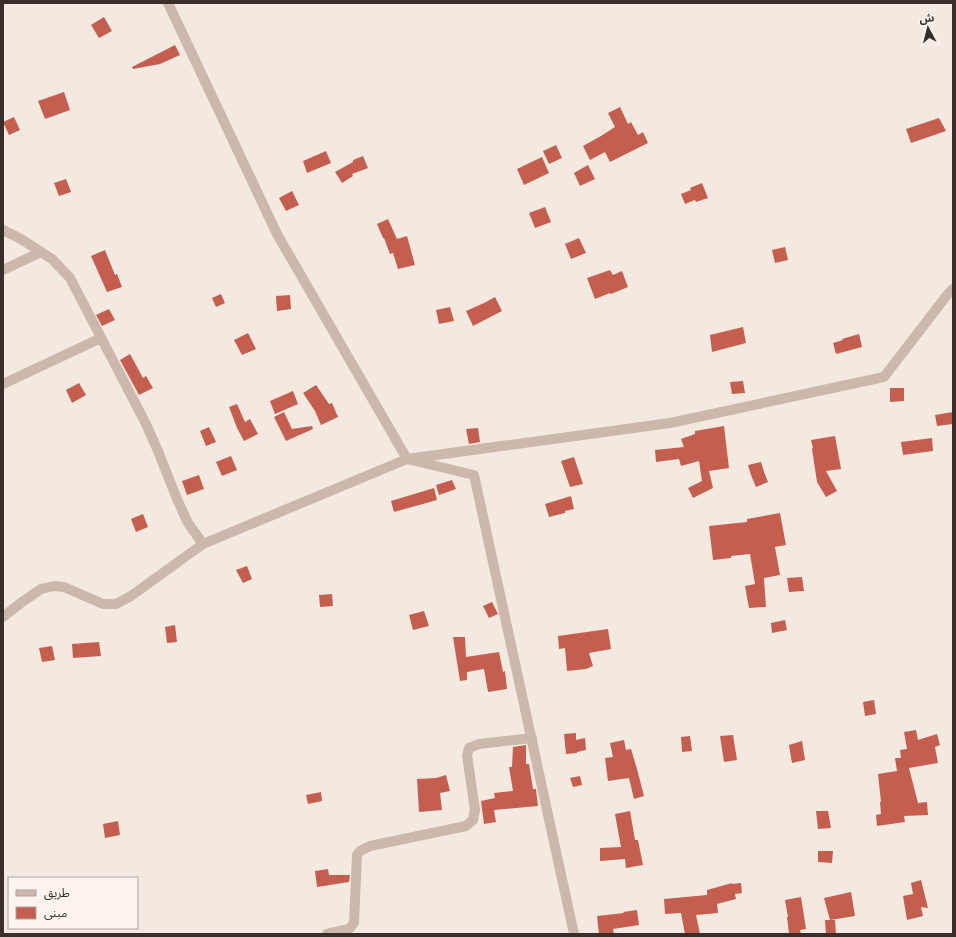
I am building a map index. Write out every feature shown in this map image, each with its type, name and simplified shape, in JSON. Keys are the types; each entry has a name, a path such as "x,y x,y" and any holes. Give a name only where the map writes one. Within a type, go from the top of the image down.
{"street":[{"path":"168,3 278,234 407,459 474,474 574,934"},
{"path":"3,230 21,239 52,259 70,278 146,424 158,451 176,500 188,523 203,544"},
{"path":"3,270 41,252"},
{"path":"3,617 41,589 54,586 64,587 103,604 116,604 131,596 203,544 407,459 670,423 884,377 947,295 953,290"},
{"path":"3,384 100,338"},
{"path":"327,934 349,929 354,923 357,855 360,851 370,846 466,826 473,820 475,810 467,756 469,748 479,744 532,738"}],"building":[{"path":"104,17 112,31 99,38 91,25"},
{"path":"175,45 180,55 160,64 133,69 132,67"},
{"path":"64,92 70,110 45,119 38,101"},
{"path":"620,107 628,124 631,122 638,135 643,132 648,143 610,162 605,152 590,160 583,146 615,127 608,113"},
{"path":"14,117 20,130 9,135 3,122"},
{"path":"939,118 946,131 911,143 906,129"},
{"path":"556,145 562,158 549,164 543,151"},
{"path":"326,151 331,163 307,173 303,161"},
{"path":"363,156 368,168 352,174 353,176 342,183 335,172 353,162 353,160"},
{"path":"542,157 549,173 524,185 517,169"},
{"path":"588,165 595,179 580,186 574,173"},
{"path":"66,179 71,192 59,196 54,183"},
{"path":"702,183 708,198 696,202 695,200 685,204 681,194"},
{"path":"292,191 299,205 286,211 279,198"},
{"path":"545,207 551,222 535,228 529,213"},
{"path":"388,219 397,239 407,236 415,265 398,269 393,253 390,254 377,224"},
{"path":"579,238 586,253 571,259 565,244"},
{"path":"785,247 788,260 775,263 772,250"},
{"path":"105,250 115,275 117,274 122,287 107,292 91,256"},
{"path":"610,270 613,275 622,271 628,287 595,299 587,278"},
{"path":"221,294 225,303 216,307 212,298"},
{"path":"290,295 291,309 277,311 276,296"},
{"path":"495,297 502,311 473,326 466,311"},
{"path":"450,307 454,321 439,324 436,310"},
{"path":"109,309 115,320 102,326 96,315"},
{"path":"743,327 746,343 712,352 710,335"},
{"path":"248,333 256,349 242,355 234,340"},
{"path":"859,334 862,347 836,354 833,343"},
{"path":"130,354 143,378 146,376 153,388 139,395 120,360"},
{"path":"743,381 745,393 732,394 730,382"},
{"path":"79,383 86,395 72,403 66,390"},
{"path":"316,385 329,404 332,403 338,417 321,425 315,411 303,393"},
{"path":"890,388 904,388 904,401 890,402"},
{"path":"293,391 298,404 275,414 270,401"},
{"path":"237,404 245,422 250,419 258,434 244,441 229,407"},
{"path":"284,412 292,429 312,426 313,429 286,441 274,417"},
{"path":"953,412 953,424 937,426 935,415"},
{"path":"724,426 729,468 709,471 713,488 693,498 688,488 702,481 699,461 681,466 679,459 656,462 655,450 684,447 681,439 695,434 695,431"},
{"path":"209,427 216,442 206,446 200,431"},
{"path":"478,428 480,442 469,444 466,429"},
{"path":"835,436 841,469 826,471 837,491 826,497 817,482 811,440"},
{"path":"932,438 933,451 903,455 901,442"},
{"path":"231,456 237,470 222,476 216,462"},
{"path":"574,457 583,484 570,487 561,461"},
{"path":"761,462 768,482 756,487 748,465"},
{"path":"199,475 204,489 187,495 182,481"},
{"path":"452,480 456,489 439,495 436,485"},
{"path":"434,488 437,500 394,512 391,501"},
{"path":"571,496 574,509 549,517 545,504"},
{"path":"780,513 786,545 775,547 780,575 764,578 766,607 749,608 745,586 755,584 750,554 713,560 709,526 747,522 747,519"},
{"path":"143,514 148,527 136,532 131,519"},
{"path":"247,566 252,579 243,583 236,570"},
{"path":"802,577 804,591 789,592 787,578"},
{"path":"332,594 333,606 320,607 319,595"},
{"path":"492,602 498,614 489,618 483,606"},
{"path":"424,611 429,626 413,630 409,615"},
{"path":"785,620 787,630 772,633 771,623"},
{"path":"175,625 177,642 167,643 165,627"},
{"path":"608,629 611,649 589,653 593,666 586,669 567,671 565,648 559,649 558,636"},
{"path":"453,637 465,637 466,657 499,652 503,672 505,671 507,689 488,692 484,669 467,672 467,680 460,681"},
{"path":"99,642 101,656 73,658 72,644"},
{"path":"52,646 55,660 42,662 39,648"},
{"path":"874,700 876,714 865,716 863,702"},
{"path":"916,730 918,740 937,734 940,745 935,747 938,763 909,768 918,803 927,802 928,815 904,816 905,822 877,826 876,815 881,814 878,774 897,771 895,758 901,758 900,750 907,749 904,732"},
{"path":"576,733 576,740 585,738 586,750 566,754 564,734"},
{"path":"733,735 737,760 724,762 720,736"},
{"path":"690,736 692,751 682,752 681,737"},
{"path":"624,740 626,750 631,749 644,796 634,799 629,778 608,781 605,758 613,757 610,743"},
{"path":"802,741 805,760 792,763 789,745"},
{"path":"526,745 526,764 529,764 533,789 536,789 538,806 494,810 496,822 484,824 481,801 495,798 494,793 513,791 509,767 512,767 513,747"},
{"path":"446,775 450,791 440,793 442,810 419,812 417,779 436,778"},
{"path":"580,776 582,785 573,787 570,778"},
{"path":"321,792 322,801 308,804 306,795"},
{"path":"630,811 635,840 638,840 643,865 626,868 625,859 600,861 600,848 621,847 615,814"},
{"path":"816,811 828,811 831,828 818,829"},
{"path":"118,821 120,835 105,838 103,824"},
{"path":"818,851 833,851 832,863 818,862"},
{"path":"328,869 329,875 350,875 349,882 317,887 315,871"},
{"path":"921,880 928,908 921,907 923,916 907,920 903,896 913,894 911,883"},
{"path":"732,883 741,883 742,893 735,894 736,899 717,904 718,913 696,915 700,934 685,934 681,913 665,914 664,899 707,895 707,890"},
{"path":"851,892 855,916 830,920 824,898"},
{"path":"801,897 806,929 800,930 801,934 789,934 785,900"},
{"path":"637,910 639,925 613,929 614,934 599,934 597,916"},
{"path":"825,920 835,920 836,934 826,934"}]}
